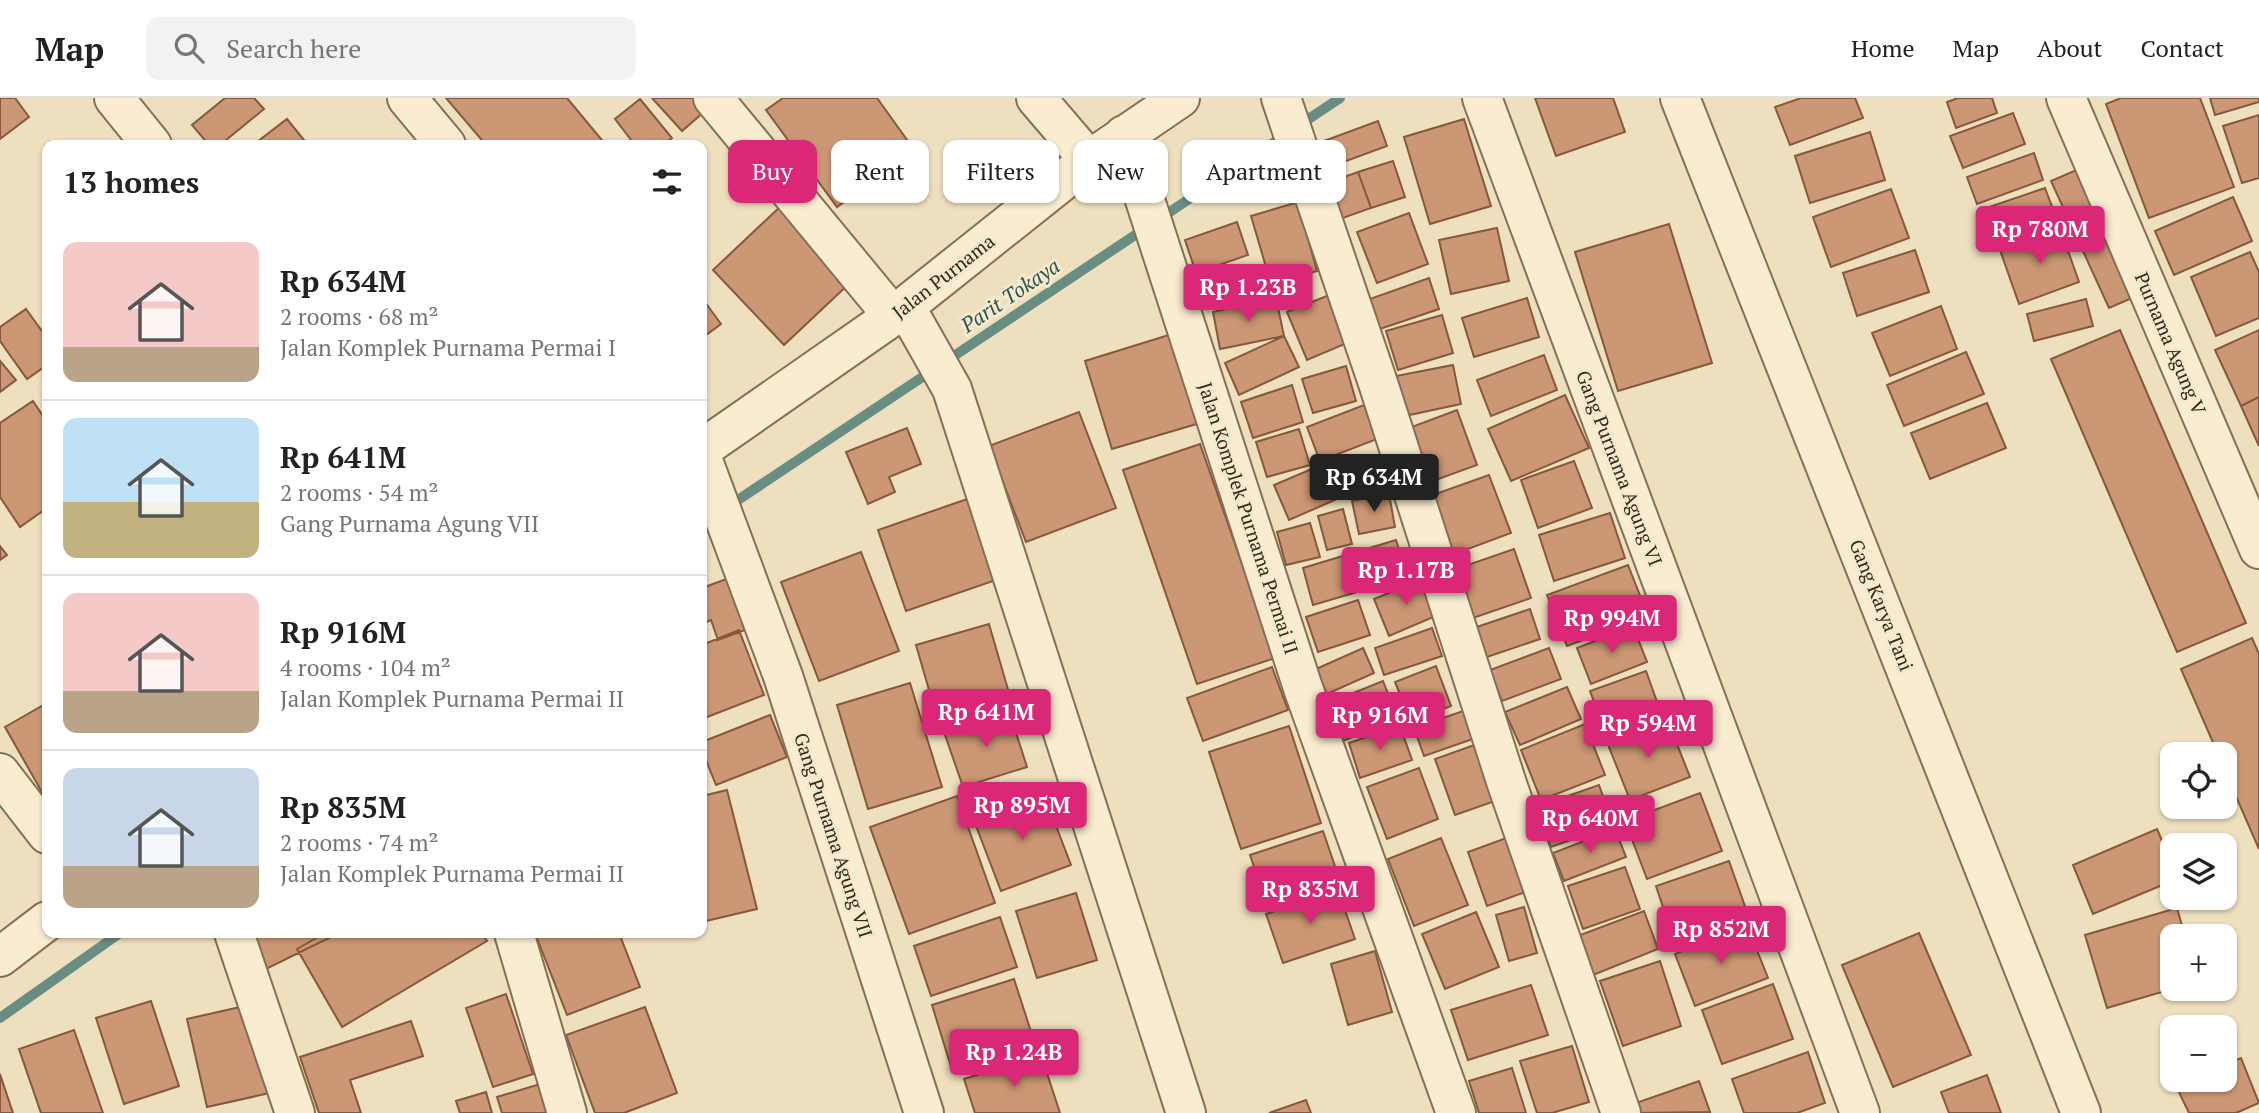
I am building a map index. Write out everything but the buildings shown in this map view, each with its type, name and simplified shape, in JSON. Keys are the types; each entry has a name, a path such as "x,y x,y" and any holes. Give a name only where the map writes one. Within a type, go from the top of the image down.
{"street":[{"path":"114,98 148,140"},
{"path":"407,98 442,140"},
{"path":"713,98 927,341 952,389 1186,1113"},
{"path":"1036,98 1073,141"},
{"name":"Jalan Purnama","path":"1117,140 1180,98"},
{"path":"1280,98 1378,383 1506,781 1620,1113"},
{"name":"Gang Purnama Agung VI","path":"1482,98 1860,1113"},
{"name":"Gang Karya Tani","path":"1680,98 2081,1113"},
{"name":"Purnama Agung V","path":"2066,98 2259,550"},
{"name":"Jalan Komplek Purnama Permai II","path":"1124,135 1140,177 1303,688 1456,1113"},
{"name":"Jalan Purnama","path":"707,445 899,311 1073,173"},
{"name":"Gang Purnama Agung VII","path":"708,472 783,676 923,1113"},
{"path":"0,773 42,828"},
{"path":"0,957 42,925"},
{"path":"236,938 295,1113"},
{"path":"515,938 567,1113"}],"waterway":[{"name":"Parit Tokaya","path":"1298,126 1340,98"},
{"name":"Parit Tokaya","path":"707,521 1285,135"},
{"name":"Parit Tokaya","path":"0,1018 113,938"}]}
